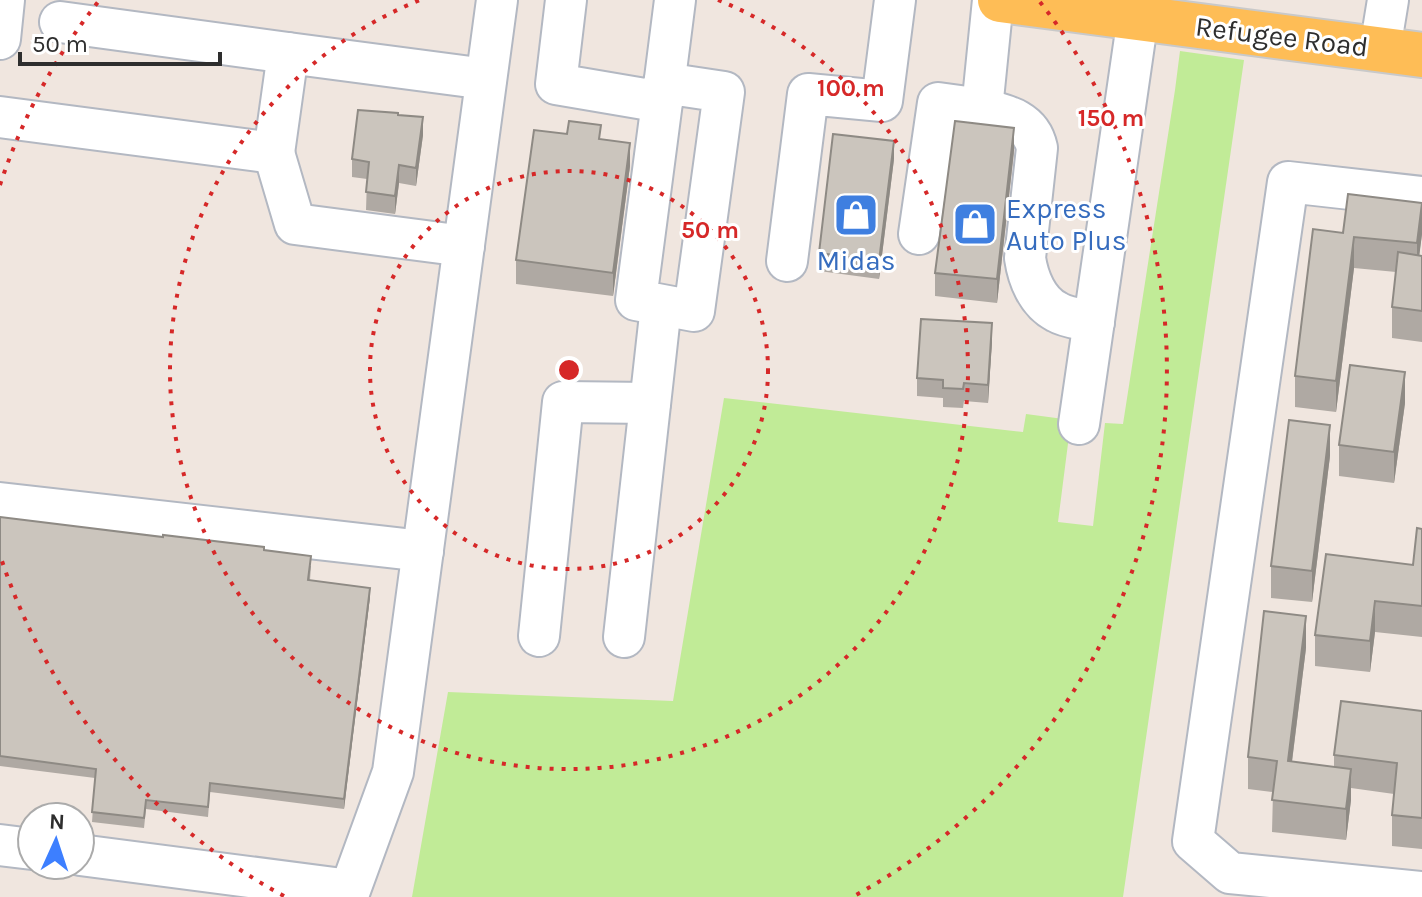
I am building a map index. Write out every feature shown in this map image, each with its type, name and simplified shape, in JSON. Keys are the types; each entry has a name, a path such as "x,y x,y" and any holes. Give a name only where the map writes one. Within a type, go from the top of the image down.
{"main road":[{"name":"Refugee Road","path":"1000,0 1401,52"}],"street":[{"path":"96,857 350,890 393,772 497,0"},
{"path":"566,0 556,84 663,92 724,92 694,311 636,300 663,92 675,0"},
{"path":"787,261 808,94 882,101 895,0"},
{"path":"982,109 993,0"},
{"path":"1388,0 1401,52"},
{"path":"1079,424 1138,17"},
{"path":"60,22 486,79"},
{"path":"288,53 274,153 295,224 464,246"},
{"path":"919,234 938,103 982,109 1020,121 1032,133 1037,148 1025,258 1027,272 1037,294 1047,306 1058,313 1094,322"},
{"path":"0,117 274,153"},
{"path":"1422,197 1288,182 1193,841 1230,873 1422,892"},
{"path":"624,637 661,306"},
{"path":"539,636 563,402 650,403"},
{"path":"0,503 423,551"}],"green space":[{"path":"1180,51 1244,60 1123,897 412,897 448,692 673,701 724,398 1023,432 1026,414 1071,420 1058,522 1093,526 1105,423 1123,424"}],"building":[{"path":"358,110 423,117 416,168 399,165 395,196 366,192 369,162 352,159"},
{"path":"569,121 601,125 599,139 630,143 613,273 516,260 534,130 567,134"},
{"name":"Express Auto Plus","path":"955,121 1014,128 997,279 935,273"},
{"name":"Midas","path":"833,134 894,141 879,261 819,253"},
{"path":"1348,194 1422,203 1417,243 1354,237 1336,381 1295,376 1313,229 1343,233"},
{"path":"1398,252 1422,256 1422,311 1392,307"},
{"path":"921,319 992,323 988,385 964,383 963,389 943,388 943,380 917,378"},
{"path":"1350,365 1405,372 1394,452 1339,445"},
{"path":"1289,420 1330,425 1312,571 1271,566"},
{"path":"0,517 264,547 264,550 311,556 308,580 370,588 344,799 210,783 208,807 146,800 144,818 96,812 96,801 93,801 96,769 0,756"},
{"path":"1417,528 1422,529 1422,606 1375,601 1370,641 1315,635 1326,554 1413,565"},
{"path":"1264,611 1306,616 1288,761 1351,769 1346,809 1272,800 1277,761 1248,757"},
{"path":"1341,701 1422,711 1422,818 1392,815 1397,763 1334,755"}],"place":[{"name":"Midas","path":"856,215"},
{"name":"Express Auto Plus","path":"975,224"}]}
